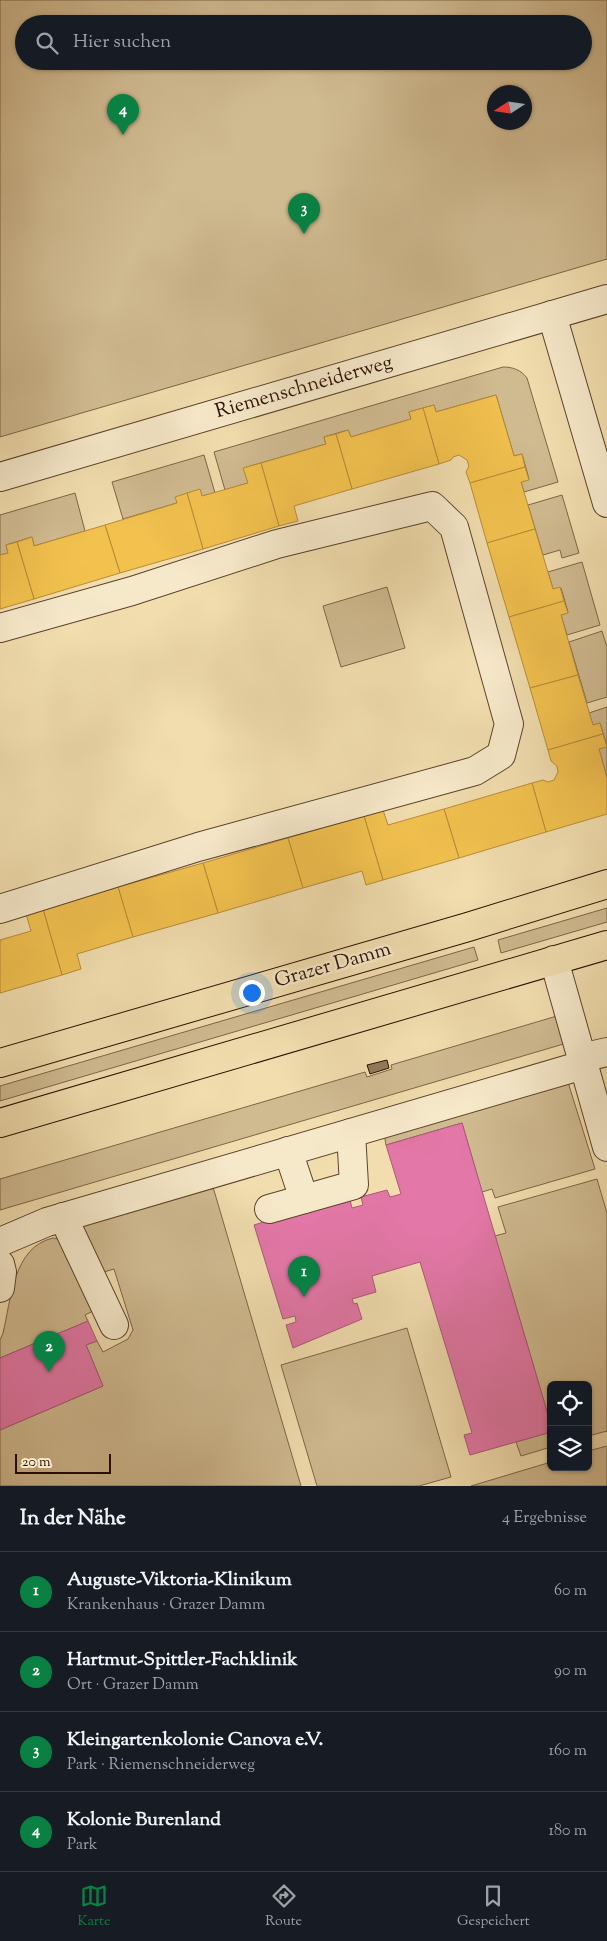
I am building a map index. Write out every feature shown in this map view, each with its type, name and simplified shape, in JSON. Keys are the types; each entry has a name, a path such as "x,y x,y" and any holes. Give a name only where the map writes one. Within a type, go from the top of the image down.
{"main road":[{"name":"Grazer Damm","path":"0,1063 468,927 607,884"},
{"path":"0,1123 607,945"}],"street":[{"name":"Riemenschneiderweg","path":"0,477 607,299"},
{"path":"552,316 607,503"},
{"path":"0,628 132,591 276,544 432,506 454,527 509,724 501,755 475,771 198,847 0,909"},
{"path":"554,960 591,1058 607,1147"},
{"path":"0,1242 63,1217 351,1133 591,1058"},
{"path":"269,1209 354,1185 351,1133"},
{"path":"288,1151 304,1199"},
{"path":"63,1217 114,1325"},
{"path":"0,1264 2,1272 0,1288"}],"shaded area":[{"path":"0,0 607,0 607,259 0,437"},
{"path":"503,367 516,370 527,378 558,482 524,492 521,482 529,479 522,454 514,456 496,395 436,412 434,405 409,412 411,419 351,437 348,430 324,437 326,444 244,468 248,483 225,490 214,452"},
{"path":"204,455 215,493 202,496 200,490 176,497 177,503 123,519 112,482"},
{"path":"75,493 85,531 34,546 32,537 6,545 8,553 0,555 0,515"},
{"path":"562,495 579,553 562,558 560,550 543,555 528,505"},
{"path":"582,562 600,625 567,635 561,615 568,612 561,588 553,589 548,572"},
{"path":"387,587 405,648 341,667 323,606"},
{"path":"602,631 607,647 607,697 587,703 569,642"},
{"path":"607,707 607,746 600,723 593,725 589,713"},
{"path":"607,746 607,778 599,749"},
{"path":"607,908 607,922 501,953 498,940"},
{"path":"474,947 478,960 0,1101 0,1086"},
{"path":"557,1016 567,1043 0,1210 0,1179 365,1072 367,1077 392,1069 391,1065"},
{"path":"567,1079 595,1169 495,1198 492,1189 482,1192 462,1123 386,1145 384,1133"},
{"path":"597,1179 607,1213 607,1431 592,1435 592,1381 547,1381 547,1412 495,1236 506,1233 498,1207"},
{"path":"213,1187 301,1486 0,1486 0,1430 103,1386 86,1345 97,1341 103,1352 128,1339 133,1330 114,1269 97,1274 82,1228 86,1224"},
{"path":"53,1238 59,1239 93,1311 85,1315 88,1321 0,1358 0,1340 16,1276 29,1252 40,1243"},
{"path":"407,1328 451,1477 419,1486 317,1486 281,1365"},
{"path":"547,1433 547,1448 521,1456 516,1442"},
{"path":"607,1446 607,1486 471,1486 547,1463 547,1471 592,1471 592,1450"}],"building: Wohnen":[{"path":"496,395 514,456 522,454 525,467 470,483 466,472 469,466 467,460 459,455 439,464 423,408 434,405 436,412"},
{"path":"423,408 439,464 352,489 336,434 348,430 351,437 411,419 409,412"},
{"path":"336,434 352,489 294,506 298,521 279,526 261,463 326,444 324,437"},
{"path":"261,463 279,526 203,549 187,493 200,489 202,496 248,483 243,468"},
{"path":"525,467 529,480 521,482 535,529 487,543 470,483"},
{"path":"187,493 203,549 120,573 105,525 177,503 175,497"},
{"path":"105,525 120,573 34,599 17,542 32,537 34,546"},
{"path":"535,529 553,589 560,587 564,601 509,617 487,543"},
{"path":"17,542 34,599 0,609 0,555 8,553 6,545"},
{"path":"564,601 568,613 561,615 578,675 530,688 509,617"},
{"path":"578,675 593,725 600,723 603,734 548,750 530,688"},
{"path":"603,734 607,747 599,749 607,778 607,814 546,832 532,783 554,780 558,772 557,766 551,761 548,750"},
{"path":"532,783 546,832 459,858 444,809"},
{"path":"444,809 459,858 383,880 364,816 383,810 388,825"},
{"path":"364,816 383,880 366,885 362,871 303,888 288,838"},
{"path":"288,838 303,888 218,913 203,863"},
{"path":"203,863 218,913 133,937 118,887"},
{"path":"118,887 133,937 77,954 81,969 62,975 43,909"},
{"path":"43,909 62,975 0,993 0,940 31,931 26,914"}],"building: Gesundheit":[{"path":"462,1123 547,1411 547,1433 470,1455 464,1435 472,1433 420,1262 372,1276 376,1292 352,1299 354,1304 357,1303 362,1319 293,1348 286,1325 296,1322 295,1316 283,1319 254,1225 349,1196 352,1208 363,1205 361,1197 387,1190 390,1197 401,1194 386,1145"},
{"path":"88,1321 97,1341 86,1345 103,1386 0,1430 0,1358"}],"building: Sonstige":[{"path":"387,1060 389,1068 370,1074 367,1065"}],"place":[{"name":"Kolonie Burenland","path":"123,135"},
{"name":"Kleingartenkolonie Canova e.V.","path":"304,234"},
{"name":"Auguste-Viktoria-Klinikum","path":"304,1297"},
{"name":"Hartmut-Spittler-Fachklinik","path":"49,1372"}]}
